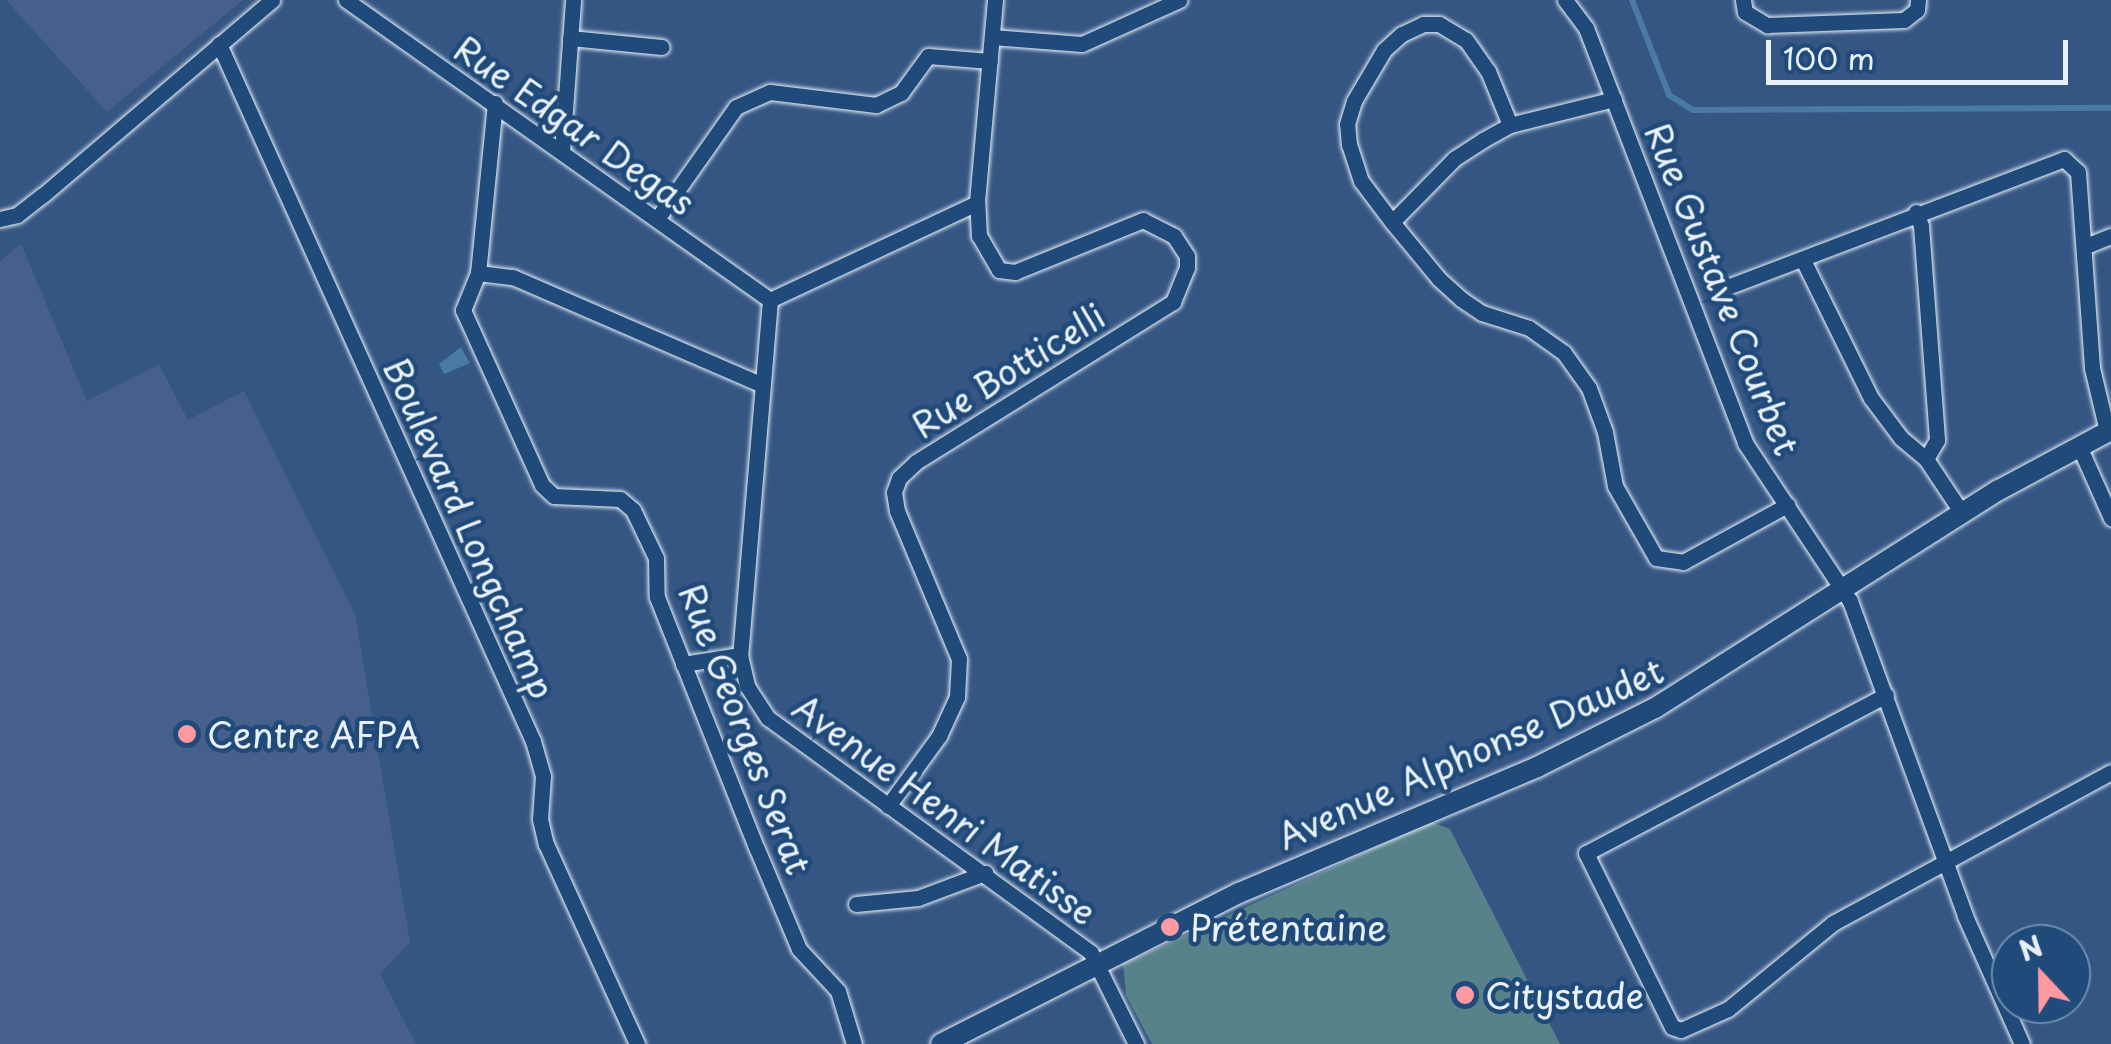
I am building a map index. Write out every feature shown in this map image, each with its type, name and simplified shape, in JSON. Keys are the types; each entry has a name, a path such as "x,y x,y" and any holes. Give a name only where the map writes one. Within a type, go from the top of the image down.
{"street":[{"path":"0,221 17,216 43,195 272,0"},
{"name":"Rue Edgar Degas","path":"346,0 770,300"},
{"path":"562,151 573,0"},
{"path":"770,300 977,203 995,0"},
{"path":"992,37 1082,44 1178,0"},
{"name":"Rue Gustave Courbet","path":"1565,0 1586,28 1745,444 1845,589 1946,864 2022,1044"},
{"path":"1743,0 1745,12 1766,25 1904,20 1917,10 1918,0"},
{"path":"1510,125 1488,71 1466,40 1439,24 1423,24 1402,34 1384,50 1354,101 1348,145 1361,181 1439,280 1461,299 1501,321 1529,328 1564,353 1588,388 1605,432 1615,486 1656,558 1683,562 1787,505"},
{"path":"570,38 662,47"},
{"name":"Boulevard Longchamp","path":"219,44 533,741 542,776 540,820 546,844 637,1044"},
{"path":"657,219 736,107 770,92 876,105 901,93 928,56 990,62"},
{"path":"1392,222 1454,159 1510,125 1614,99"},
{"name":"Rue Georges Serat","path":"495,103 478,273 463,310 542,484 554,496 620,499 633,510 656,558 657,597 799,949 838,992 854,1044"},
{"path":"1722,289 1916,212 2064,159 2078,172 2092,368 2109,430"},
{"name":"Rue Botticelli","path":"888,806 939,736 957,697 959,660 897,512 894,492 900,478 916,462 1174,302 1187,268 1187,256 1174,236 1143,220 1015,272 999,270 978,236 977,203"},
{"path":"1916,212 1921,226 1937,440 1926,459"},
{"path":"2086,246 2111,236"},
{"path":"1803,260 1871,398 1901,438 1926,459 1962,513"},
{"path":"478,273 513,277 762,385"},
{"name":"Avenue Henri Matisse","path":"770,300 740,655 747,686 768,718 1091,953 1136,1044"},
{"name":"Avenue Alphonse Daudet","path":"941,1044 1239,893 1591,742 1696,686 1962,513 2109,430"},
{"path":"2078,446 2111,518"},
{"path":"683,664 740,655"},
{"path":"1886,695 1586,853 1666,1021 1682,1030 1746,997 1833,924 2111,772"},
{"path":"856,904 918,898 985,873"}],"shaded area":[{"path":"6,0 243,0 107,112"},
{"name":"Centre AFPA","path":"21,244 87,401 159,364 188,420 244,391 355,614 410,942 380,974 416,1044 0,1044 0,261"},
{"path":"461,347 470,363 444,374 439,364"}],"green space":[{"path":"1431,822 1450,829 1560,1044 1152,1044 1126,995 1123,964"}],"waterway":[{"path":"1632,0 1669,95 1693,110 2111,108"}],"place":[{"name":"Centre AFPA","path":"187,734"},
{"name":"Prétentaine","path":"1170,927"},
{"name":"Citystade","path":"1465,995"}]}
